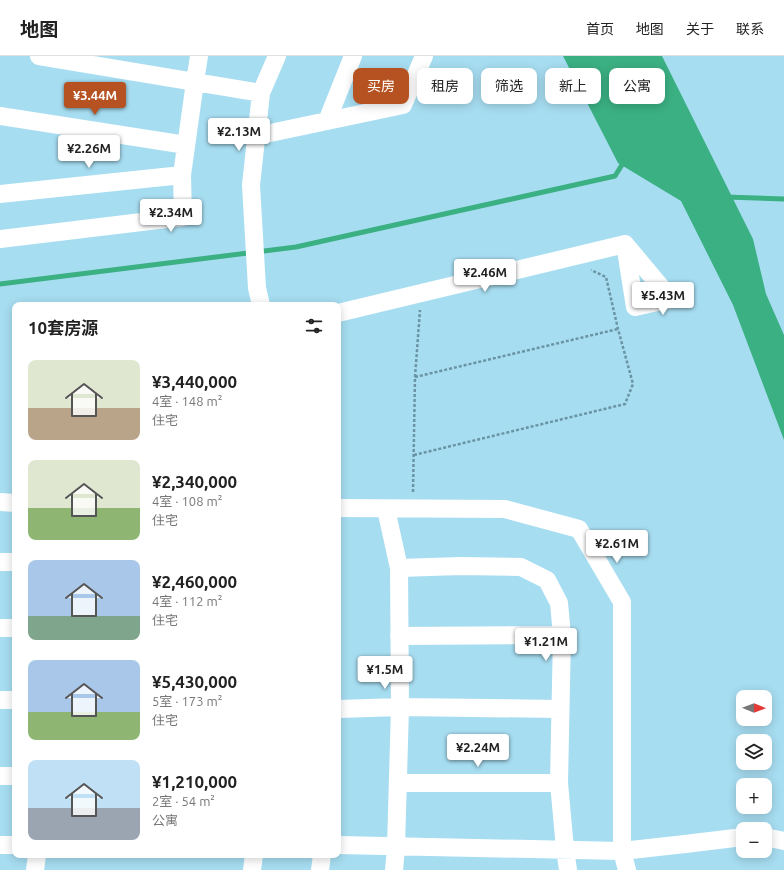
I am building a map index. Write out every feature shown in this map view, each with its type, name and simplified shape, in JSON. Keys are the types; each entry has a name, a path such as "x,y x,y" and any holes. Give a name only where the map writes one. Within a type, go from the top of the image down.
{"street":[{"path":"39,56 261,93"},
{"path":"0,239 183,217 182,175 194,82 199,56"},
{"path":"259,302 257,288 251,185 261,93 278,56"},
{"path":"327,121 353,56"},
{"path":"256,136 403,105 424,56"},
{"path":"0,116 186,145"},
{"path":"0,194 182,175"},
{"path":"341,312 626,244"},
{"path":"0,502 12,503"},
{"path":"341,508 505,509 579,529 622,602 622,851 627,870"},
{"path":"386,509 399,568 400,707 394,870"},
{"path":"0,562 12,562"},
{"path":"399,568 460,566 521,567 547,580 559,603 562,635 559,783 568,870"},
{"path":"0,628 12,628"},
{"path":"399,636 562,635"},
{"path":"0,700 12,700"},
{"path":"341,709 400,707 560,709"},
{"path":"0,776 12,776"},
{"path":"398,783 559,783"},
{"path":"341,845 622,851 736,838"},
{"path":"772,838 784,841"},
{"path":"0,845 12,845"},
{"path":"35,870 37,858"},
{"path":"252,870 254,858"},
{"path":"320,870 322,858"}],"path":[{"path":"414,455 625,404 633,384 606,277 589,269"},
{"path":"413,509 415,378 420,305"},
{"path":"415,378 618,329"}],"shaded area":[{"path":"563,56 662,56 753,239 766,294 784,335 784,440 733,305 681,201 618,163 588,104 601,104 601,68 569,68"}],"waterway":[{"path":"0,284 296,247 615,176 625,160"},
{"path":"725,197 784,199"}]}
